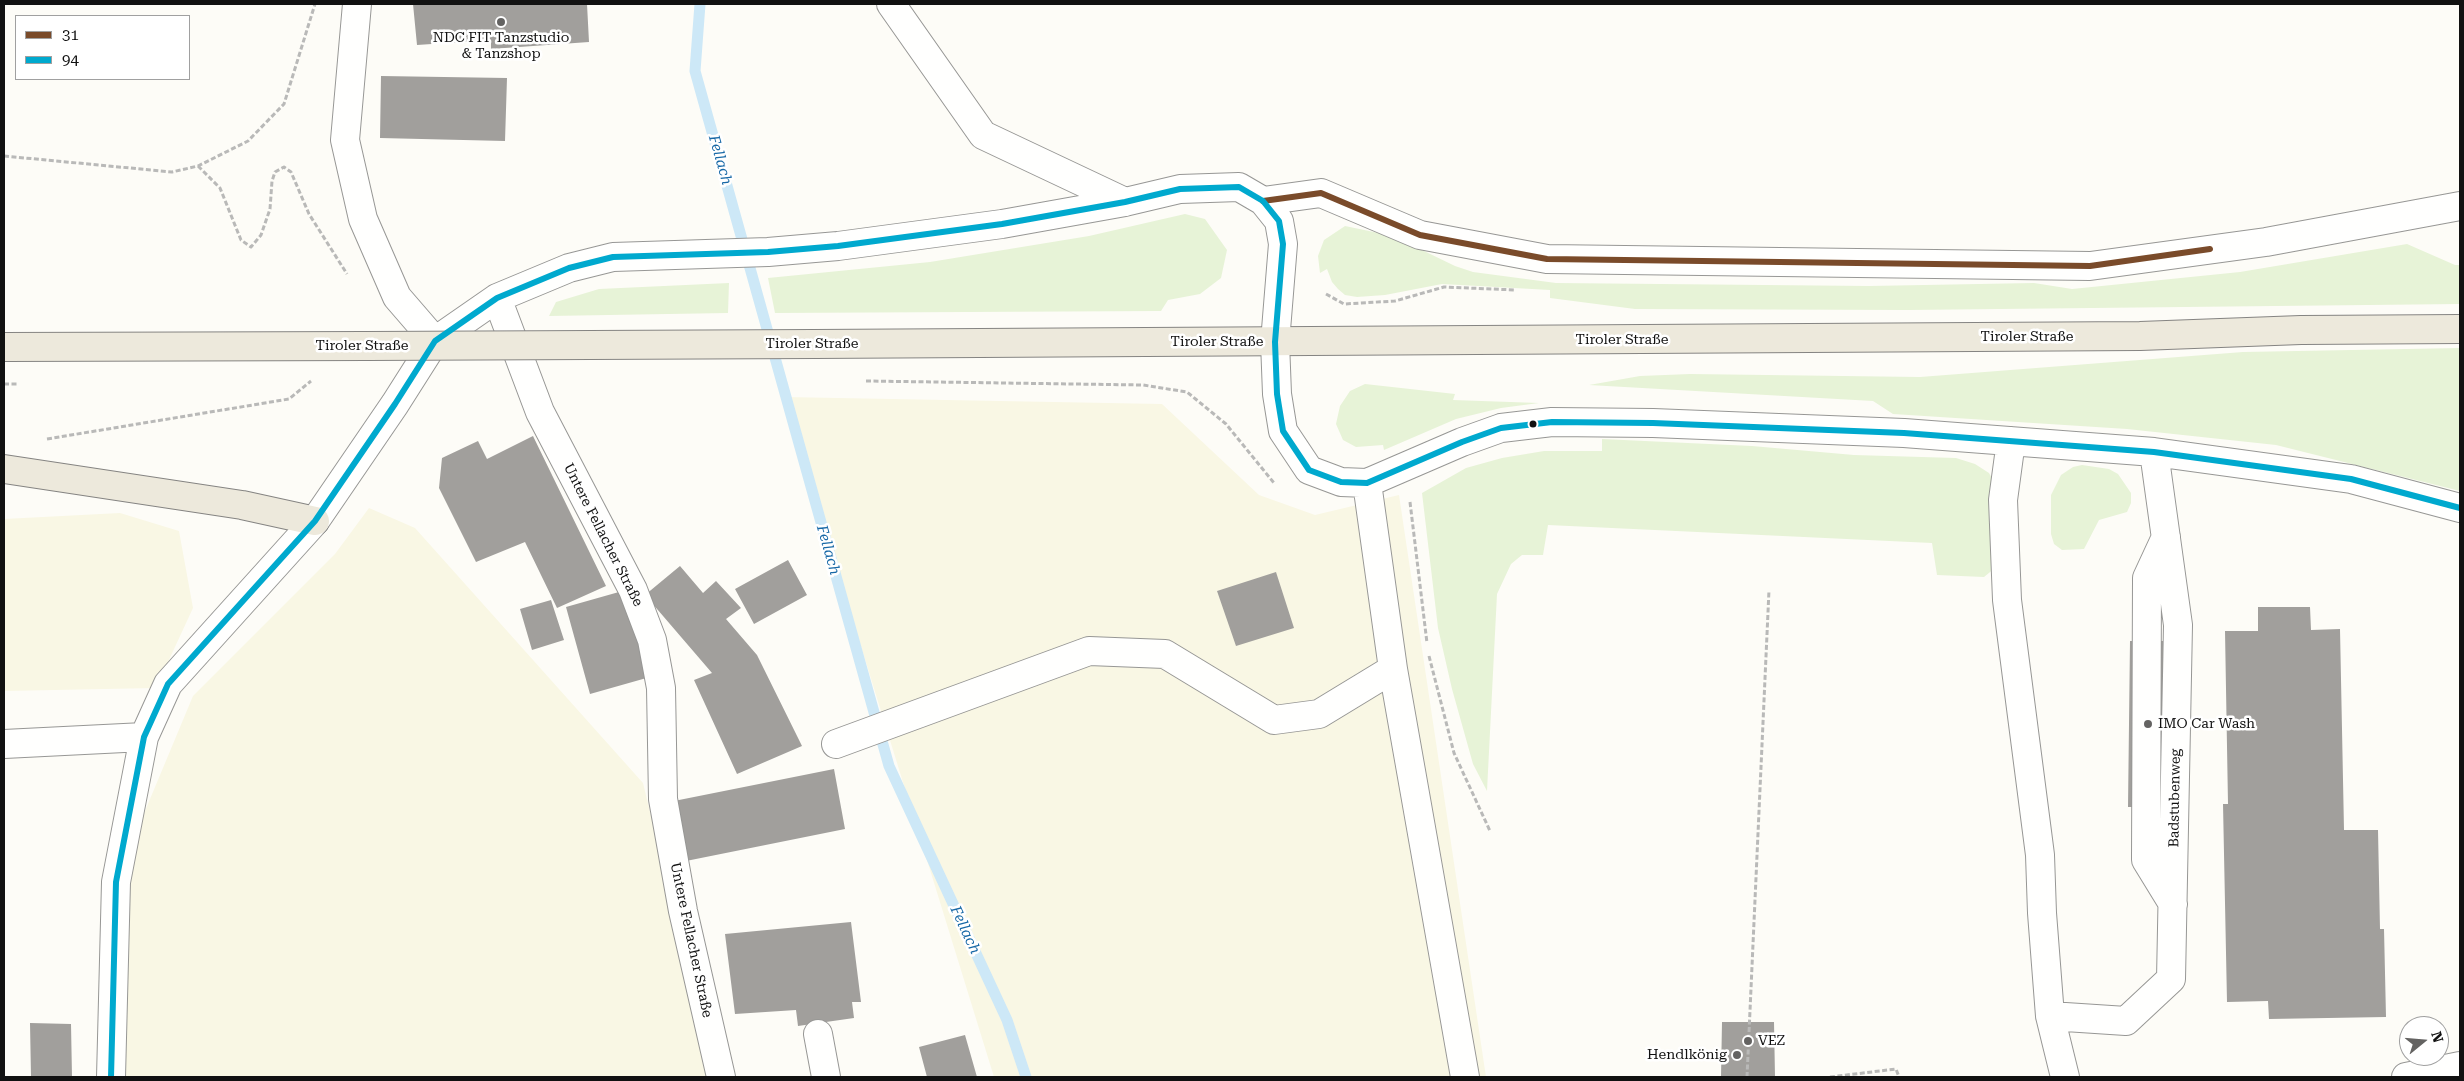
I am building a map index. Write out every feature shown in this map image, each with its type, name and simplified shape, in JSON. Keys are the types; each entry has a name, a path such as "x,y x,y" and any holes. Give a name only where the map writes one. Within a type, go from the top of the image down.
{"main road":[{"name":"Tiroler Straße","path":"4,347 1275,342 2140,336 2301,330 2460,328"},
{"path":"4,469 242,505 315,521"}],"street":[{"path":"357,4 344,140 363,220 397,298 435,341"},
{"path":"891,4 983,135 1125,202"},
{"path":"111,1077 116,882 144,737 168,684 315,521 395,404 435,341 497,298 569,268 613,257 768,252 912,237 1125,202 1180,189 1240,188 1264,201 1279,220 1283,244 1275,342 1277,394 1283,431 1296,454 1309,470 1340,482 1367,483 1462,442 1501,428 1552,422 1682,424 1904,433 2062,443 2154,452 2351,480 2460,508"},
{"path":"1264,201 1321,193 1420,235 1547,260 2090,266 2266,242 2460,206"},
{"name":"Untere Fellacher Straße","path":"497,298 540,412 633,590 652,640 661,688 663,799 682,911 721,1077"},
{"path":"2011,441 2003,500 2007,600 2040,855 2042,912 2050,1016 2065,1077"},
{"path":"2050,1016 2126,1021 2171,979 2173,904 2146,860 2147,578 2166,537 2154,452"},
{"path":"1367,483 1393,669 1465,1077"},
{"path":"844,741 899,723 1089,651 1165,654 1274,720 1319,714 1393,669"},
{"path":"4,744 144,737"},
{"path":"818,1034 826,1077"},
{"path":"2406,1077 2460,1062"}],"path":[{"path":"4,156 172,172 198,166 248,141 284,104 315,4"},
{"path":"198,166 220,188 241,240 251,247 261,235 270,209 272,181 275,172 284,167 291,172 309,214 349,276"},
{"path":"1326,294 1344,304 1395,301 1444,287 1518,291"},
{"path":"40,440 288,399 314,379"},
{"path":"862,381 1143,385 1186,392 1226,424 1271,481 1280,486"},
{"path":"1409,494 1428,656 1454,753 1490,831"},
{"path":"1746,1077 1769,590"},
{"path":"1830,1077 1896,1069 1899,1077"}],"shaded area":[{"path":"784,397 1162,404 1259,495 1315,515 1399,495 1486,1077 994,1077"},
{"path":"369,508 415,528 643,783 715,1077 109,1077 115,883 193,696 335,554"},
{"path":"120,513 179,531 193,608 156,688 4,691 4,519"}],"green space":[{"path":"1185,214 1205,219 1227,250 1221,278 1200,294 1168,300 1161,311 775,313 768,278 930,262 1089,236"},
{"path":"1345,226 1393,236 1455,266 1473,272 1556,283 1869,286 2034,283 2072,289 2240,272 2407,244 2455,265 2460,265 2460,304 1908,310 1635,309 1550,298 1550,290 1442,284 1385,295 1357,297 1345,295 1338,289 1332,282 1327,269 1320,273 1318,256 1324,240"},
{"path":"729,283 728,313 549,316 556,302 599,289"},
{"path":"2460,348 2460,491 2276,445 2127,429 1893,414 1873,401 1589,385 1640,376 1690,374 1920,377 2243,352"},
{"path":"1365,384 1455,394 1453,400 1539,403 1501,408 1456,419 1384,450 1383,445 1356,447 1343,440 1336,424 1340,406 1350,391"},
{"path":"1602,439 1752,446 1854,455 1956,458 1975,464 1989,473 1995,484 1995,568 1984,577 1937,575 1932,543 1548,525 1543,555 1522,555 1511,564 1497,594 1487,791 1473,764 1452,689 1438,628 1422,493 1466,468 1502,458 1544,451 1602,451"},
{"path":"2082,465 2109,469 2118,474 2131,493 2131,503 2127,512 2099,520 2084,549 2062,550 2054,544 2051,534 2051,495 2061,475 2073,467"}],"building":[{"name":"NDC FIT Tanzstudio & Tanzshop","path":"413,4 587,4 589,42 491,49 491,40 417,45"},
{"path":"381,76 507,78 505,141 380,138"},
{"path":"533,436 606,586 557,608 525,542 476,562 439,488 442,458 478,441 487,459"},
{"path":"788,560 807,595 754,624 735,589"},
{"path":"680,566 703,593 716,581 741,608 726,619 757,655 802,746 737,774 694,680 712,673 645,595"},
{"path":"1276,572 1294,628 1236,646 1217,591"},
{"path":"626,590 650,677 590,694 566,607"},
{"path":"551,600 564,640 532,650 520,609"},
{"path":"2258,607 2310,607 2311,630 2340,629 2344,830 2378,830 2380,929 2384,929 2386,1017 2269,1019 2268,1001 2227,1002 2223,804 2228,804 2225,631 2258,631"},
{"name":"IMO Car Wash","path":"2130,641 2167,641 2166,807 2128,807"},
{"path":"834,769 845,829 681,862 669,802"},
{"path":"851,922 861,1002 852,1002 854,1018 798,1026 796,1010 735,1014 725,934"},
{"name":"VEZ","path":"1722,1022 1774,1022 1775,1077 1721,1077"},
{"path":"30,1023 71,1024 72,1077 31,1077"},
{"path":"965,1035 977,1077 927,1077 919,1047"}],"waterway":[{"name":"Fellach","path":"700,4 695,71 889,766 1007,1020 1026,1077"}],"transit line":[{"name":"94","path":"111,1077 116,882 144,737 168,684 315,521 395,404 435,341 497,298 569,268 613,257 768,252 838,246 1002,224 1125,202 1180,189 1239,187 1263,201 1279,221 1283,244 1275,342 1277,394 1283,431 1309,470 1341,482 1367,483 1462,442 1501,428 1552,422 1653,423 1904,433 2154,452 2351,479 2460,508"},
{"name":"31","path":"1263,201 1321,193 1420,235 1547,259 2090,266 2210,249"}],"place":[{"name":"NDC FIT Tanzstudio & Tanzshop","path":"501,22"},
{"name":"IMO Car Wash","path":"2148,724"},
{"name":"VEZ","path":"1748,1041"},
{"name":"Hendlkönig","path":"1737,1055"}]}
